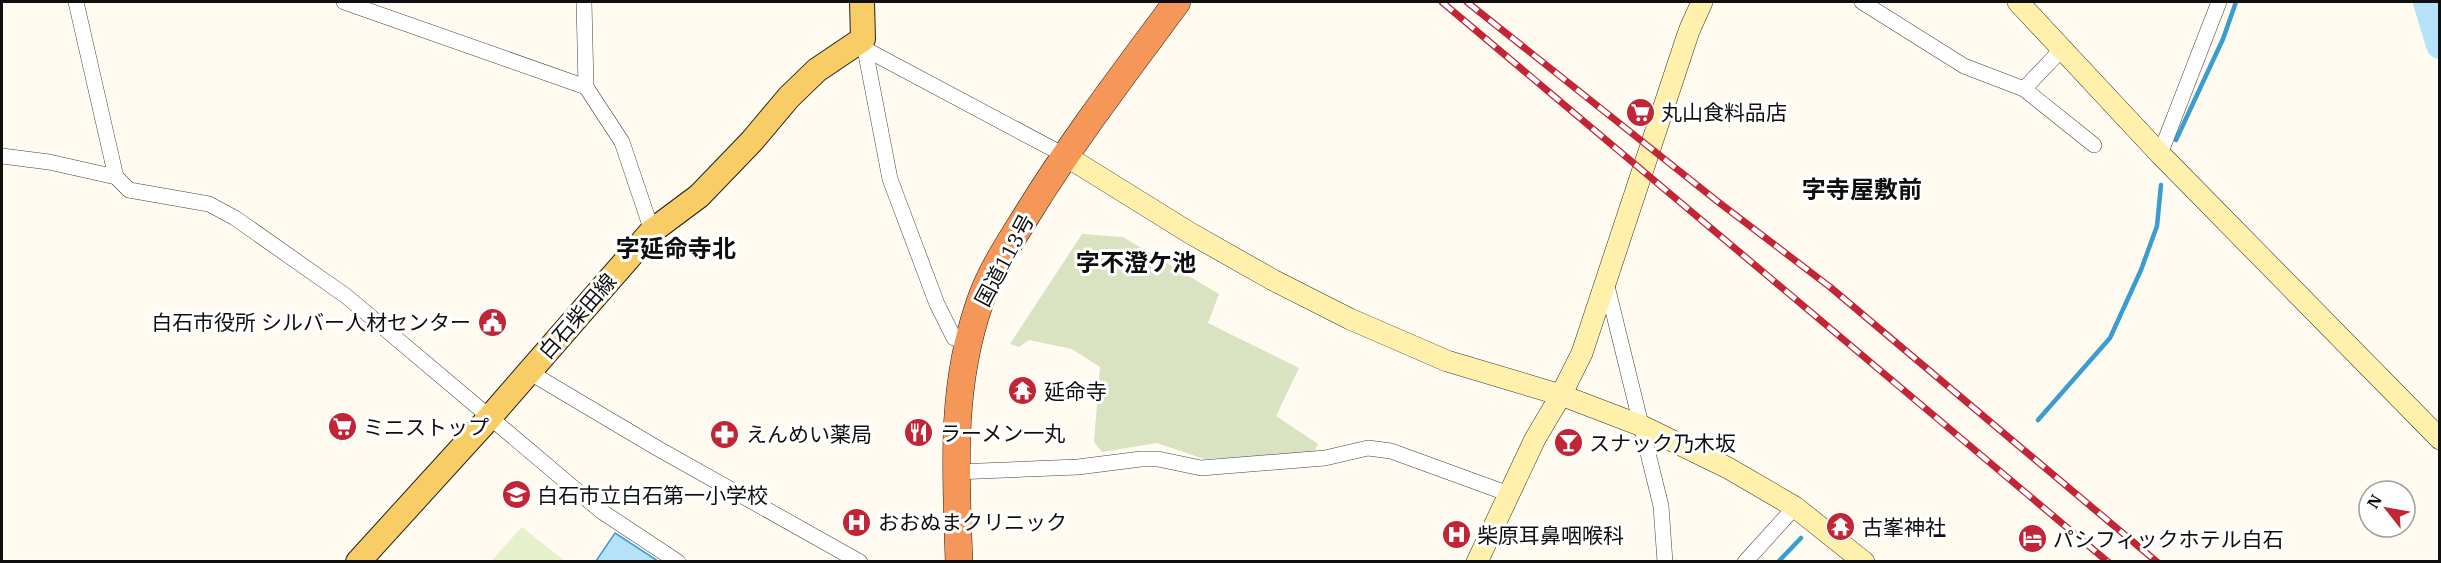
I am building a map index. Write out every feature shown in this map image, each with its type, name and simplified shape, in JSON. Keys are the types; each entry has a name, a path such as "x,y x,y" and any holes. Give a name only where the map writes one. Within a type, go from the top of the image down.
{"highway":[{"name":"国道113号","path":"959,561 955,432 961,380 979,303 1003,253 1066,156 1177,2"}],"main road":[{"path":"862,2 864,44"},
{"name":"白石柴田線","path":"358,561 490,417 652,231 699,196 752,141 789,97 817,70 864,44"}],"street":[{"path":"76,2 116,177 129,190 209,204 235,218 346,296 601,510 678,561"},
{"path":"344,2 586,87"},
{"path":"584,2 586,87 622,142 652,231"},
{"path":"1477,561 1535,439 1582,353 1686,41 1702,2"},
{"path":"1862,2 1964,66 2024,89 2094,145"},
{"path":"2018,2 2160,154 2439,439"},
{"path":"2160,154 2219,2"},
{"path":"864,44 1066,156 1190,233 1273,280 1350,319 1447,361 1561,395 1641,426 1728,468 1795,507 1864,561"},
{"path":"864,44 890,179 937,304 954,338 968,343"},
{"path":"2024,89 2061,50"},
{"path":"2,156 49,162 116,177"},
{"path":"1606,282 1661,506 1665,561"},
{"path":"529,372 657,448 860,561"},
{"path":"955,472 1078,467 1141,459 1158,459 1201,468 1324,458 1368,448 1391,451 1509,494"},
{"path":"1745,561 1795,507"}],"green space":[{"path":"1082,234 1123,237 1219,294 1208,323 1299,368 1276,416 1318,444 1313,454 1204,459 1157,443 1102,452 1094,442 1100,367 1072,349 1029,340 1019,347 1010,344"},
{"path":"522,527 565,561 491,561"}],"water":[{"path":"615,533 658,561 596,561"}],"waterway":[{"path":"2176,140 2223,39 2236,2"},
{"path":"2427,2 2440,45"},
{"path":"2038,420 2110,338 2141,270 2157,226 2161,185"},
{"path":"1778,562 1801,538"}],"railway":[{"path":"1442,2 2108,562"},
{"path":"1467,2 1717,201 1830,287 2157,562"}],"place":[{"name":"丸山食料品店","path":"1640,112"},
{"name":"白石市役所 シルバー人材センター","path":"492,322"},
{"name":"延命寺","path":"1023,391"},
{"name":"ミニストップ","path":"342,427"},
{"name":"ラーメン一丸","path":"919,433"},
{"name":"えんめい薬局","path":"725,434"},
{"name":"スナック乃木坂","path":"1568,443"},
{"name":"白石市立白石第一小学校","path":"516,495"},
{"name":"おおぬまクリニック","path":"857,522"},
{"name":"古峯神社","path":"1841,527"},
{"name":"柴原耳鼻咽喉科","path":"1456,535"},
{"name":"パシフィックホテル白石","path":"2032,539"}],"district":[{"name":"字寺屋敷前","path":"1862,189"},
{"name":"字延命寺北","path":"676,248"},
{"name":"字不澄ケ池","path":"1136,262"}]}
